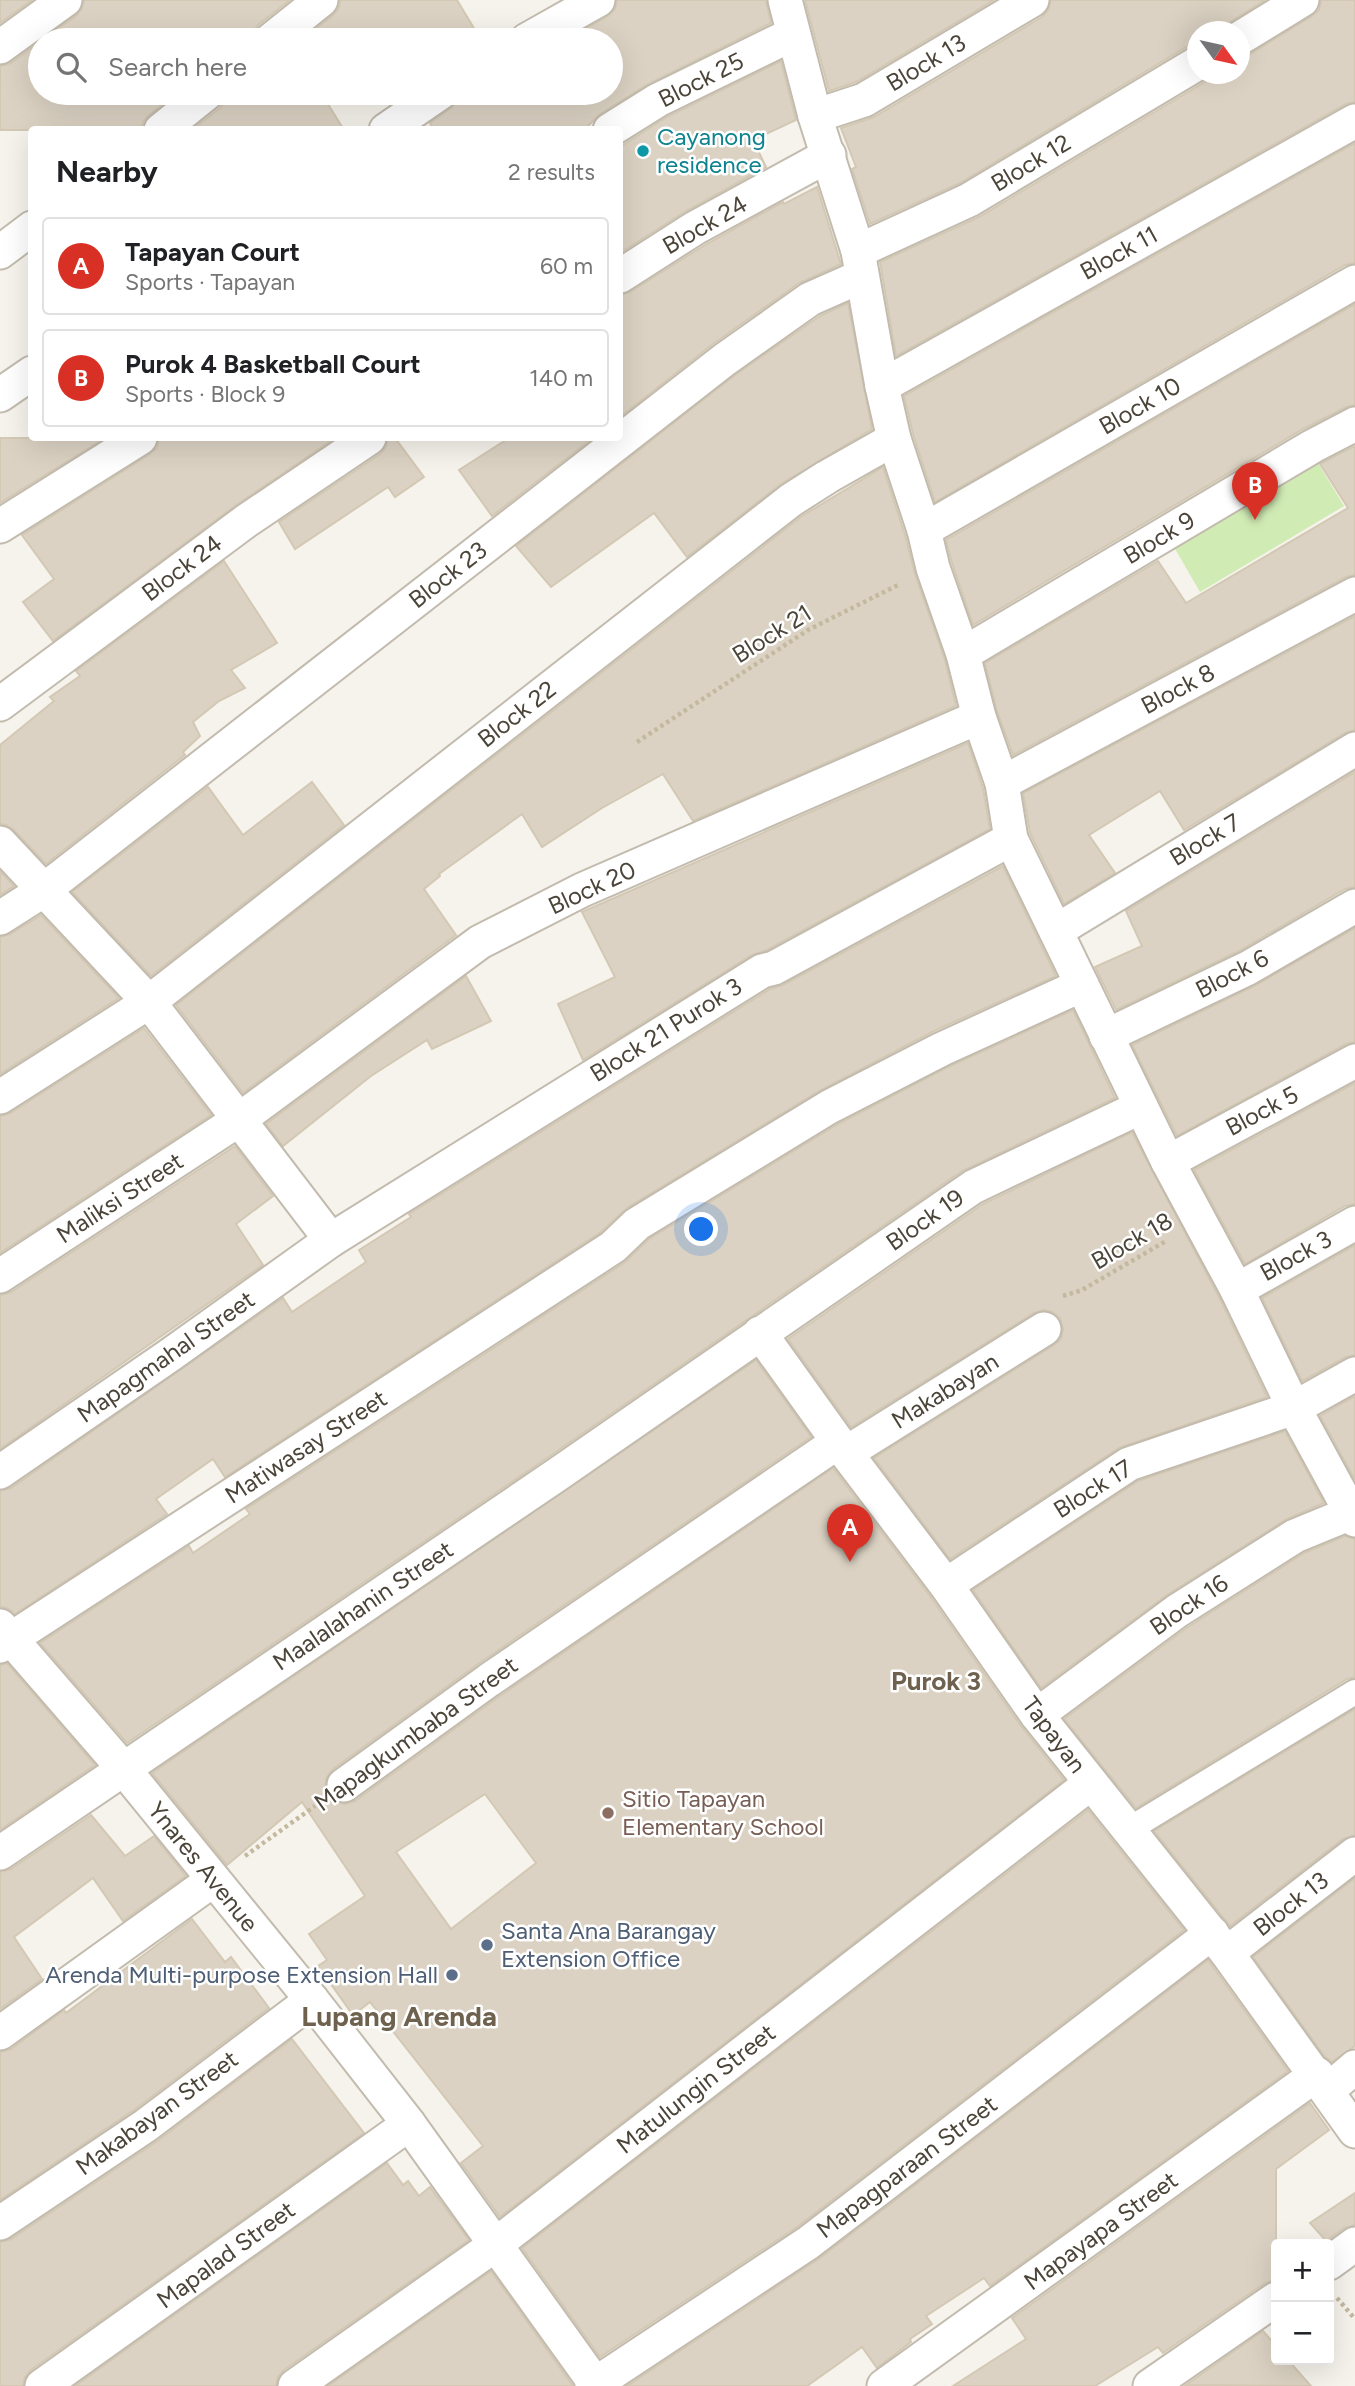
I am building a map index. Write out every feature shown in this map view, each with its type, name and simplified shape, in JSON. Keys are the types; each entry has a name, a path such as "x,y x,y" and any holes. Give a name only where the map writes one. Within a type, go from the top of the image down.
{"street":[{"path":"0,47 65,0"},
{"path":"286,28 321,0"},
{"path":"548,28 598,0"},
{"path":"785,0 815,116 860,263 894,439 924,530 933,568 963,654 979,717 1002,783 1011,839 1168,1162 1353,1517"},
{"name":"Block 13","path":"815,116 864,100 1032,0"},
{"path":"1250,32 1302,0"},
{"name":"Block 25","path":"616,126 658,100 793,34"},
{"name":"Block 12","path":"860,263 1187,70"},
{"path":"166,126 191,105"},
{"path":"392,126 422,105"},
{"name":"Block 11","path":"882,386 1355,121"},
{"name":"Block 24","path":"623,274 695,228 829,155"},
{"path":"0,252 28,231"},
{"name":"Block 23","path":"623,439 724,360 860,263"},
{"name":"Block 10","path":"924,530 1355,282"},
{"path":"0,395 28,376"},
{"name":"Block 9","path":"963,654 1312,446 1355,424"},
{"name":"Block 22","path":"0,1097 149,1002 791,500 894,439"},
{"path":"0,526 135,441"},
{"name":"Block 24","path":"0,704 246,521 365,441"},
{"name":"Block 23","path":"0,918 44,890 620,441"},
{"name":"Block 8","path":"1002,783 1355,594"},
{"name":"Block 20","path":"240,1119 480,942 582,890 979,717"},
{"name":"Block 7","path":"1056,931 1355,749"},
{"name":"Block 21 Purok 3","path":"331,1240 762,971 774,968 1011,839"},
{"path":"0,843 149,1002 331,1240"},
{"name":"Block 6","path":"1107,1036 1248,968 1355,906"},
{"name":"Matiwasay Street","path":"4,1637 613,1247 637,1224 829,1107 942,1049 1082,985"},
{"name":"Block 5","path":"1168,1162 1355,1061"},
{"name":"Block 19","path":"724,1357 973,1186 1141,1107"},
{"name":"Maliksi Street","path":"0,1276 240,1119"},
{"name":"Block 3","path":"1237,1290 1355,1223"},
{"name":"Mapagmahal Street","path":"0,1472 331,1240"},
{"name":"Makabayan","path":"842,1448 1044,1329"},
{"name":"Tapayan","path":"760,1333 842,1448 946,1585 1037,1716 1220,1943 1355,2130"},
{"name":"Maalalahanin Street","path":"0,1853 558,1474 724,1357"},
{"path":"1294,1408 1355,1374"},
{"name":"Block 17","path":"946,1585 1129,1464 1294,1408"},
{"name":"Mapagkumbaba Street","path":"344,1785 489,1680 842,1448"},
{"name":"Block 16","path":"1037,1716 1177,1611 1295,1536 1353,1517"},
{"name":"Ynares Avenue","path":"4,1637 123,1768 312,2000 409,2124 595,2385"},
{"path":"1128,1830 1355,1692"},
{"name":"Matulungin Street","path":"295,2386 495,2245 1091,1783"},
{"name":"Block 13","path":"1220,1943 1355,1854"},
{"path":"0,2033 213,1880"},
{"name":"Mapagparaan Street","path":"595,2385 808,2243 1220,1943"},
{"name":"Makabayan Street","path":"0,2223 145,2126 312,2000"},
{"name":"Mapayapa Street","path":"884,2386 1322,2082 1355,2067"},
{"name":"Mapalad Street","path":"42,2386 409,2124"},
{"path":"1334,2259 1355,2244"},
{"path":"1150,2386 1272,2302"}],"path":[{"name":"Block 21","path":"637,742 808,630 933,568"},
{"name":"Block 18","path":"1082,1290 1200,1221"},
{"name":"Mapagkumbaba Street","path":"213,1880 344,1785"},
{"path":"1334,2296 1355,2319"}],"green space":[{"path":"1310,450 1344,506 1200,592 1167,535"}],"building":[{"path":"0,0 32,0 0,23"},
{"path":"84,0 290,0 256,28 59,28 82,8"},
{"path":"340,0 457,0 474,28 317,28 339,8"},
{"path":"617,0 766,0 771,23 648,84 623,100 623,28 587,28 615,9"},
{"path":"805,0 994,0 856,82 829,91"},
{"path":"1051,0 1265,0 1232,21 1187,21 1187,47 960,183 870,224 852,169 856,167 841,128 874,117 1042,17"},
{"path":"1321,0 1355,0 1355,102 1346,104 896,356 880,262 979,217 1201,84 1250,84 1250,54 1319,10"},
{"path":"28,51 28,105 162,105 149,115 142,126 28,126 28,130 0,130 0,66 11,63"},
{"path":"781,61 796,120 753,140 766,167 686,211 623,251 623,145 667,117"},
{"path":"222,105 328,105 342,126 197,126"},
{"path":"454,105 614,105 588,126 432,126 430,123"},
{"path":"1355,143 1355,263 1345,265 935,502 904,396"},
{"path":"817,187 841,264 799,283 713,344 623,415 623,294 705,245 783,202 784,204"},
{"path":"848,303 872,429 781,484 687,557 654,513 551,587 516,546 735,375 820,316"},
{"path":"1355,304 1355,405 1303,429 973,625 946,540"},
{"path":"0,438 28,438 28,441 100,441 0,503"},
{"path":"158,441 331,441 235,506 53,641 23,602 54,579 22,535 157,448"},
{"path":"387,441 397,441 424,477 395,497 388,487 295,549 279,522 380,454"},
{"path":"504,441 589,441 492,516 459,470"},
{"path":"1355,446 1355,575 1346,577 1013,755 997,711 985,663 1158,561 1186,603 1348,508 1320,464"},
{"path":"883,467 915,574 945,660 956,706 693,821 663,774 602,808 542,847 522,814 439,874 440,876 424,889 456,935 243,1093 176,1005 802,516"},
{"path":"224,561 277,643 231,670 245,688 219,701 193,722 200,736 183,752 185,755 46,864 14,830 0,824 0,745 54,701 50,697 80,676 76,671"},
{"path":"1355,616 1355,730 1345,733 1184,830 1160,791 1089,835 1115,873 1064,904 1030,833 1023,793"},
{"path":"968,743 983,788 990,829 767,950 752,955 583,1060 558,1004 615,977 582,912"},
{"path":"1355,772 1355,887 1345,889 1239,951 1116,1010 1095,967 1142,946 1126,911"},
{"path":"312,782 344,825 151,976 72,892 208,787 243,835"},
{"path":"1003,866 1056,976 934,1031 819,1091 627,1208 601,1232 225,1477 213,1459 156,1499 167,1514 15,1614 0,1607 0,1491 11,1488 283,1298 292,1312 366,1262 359,1250 411,1217 409,1214 770,989 783,985"},
{"path":"0,871 14,886 0,895"},
{"path":"41,915 119,998 0,1074 0,937"},
{"path":"1355,928 1355,1042 1346,1044 1177,1136 1132,1045 1256,985"},
{"path":"466,976 491,1021 432,1049 427,1040 371,1076 283,1146 266,1124"},
{"path":"1073,1010 1115,1098 962,1171 547,1458 127,1743 40,1643 189,1546 193,1553 250,1514 246,1509 624,1263 649,1239 838,1124 950,1066"},
{"path":"144,1028 211,1115 0,1253 0,1116 10,1113"},
{"path":"1355,1083 1355,1204 1345,1206 1245,1264 1194,1170"},
{"path":"1132,1132 1220,1299 1267,1397 1119,1448 950,1559 874,1458 1054,1345 1061,1339 1063,1329 1060,1318 1044,1310 1034,1313 851,1427 788,1339 983,1204"},
{"path":"235,1146 273,1196 236,1224 263,1265 0,1449 0,1295 11,1292"},
{"path":"1355,1245 1355,1355 1346,1357 1302,1381 1262,1298"},
{"path":"756,1360 811,1437 478,1664 333,1769 325,1786 329,1797 345,1804 355,1801 500,1696 833,1468 930,1596 1021,1726 1064,1780 500,2217 461,2163 483,2146 370,2002 353,2015 318,1966 327,1960 309,1934 365,1896 302,1802 227,1865 152,1773","holes":["485,1794 536,1863 451,1929 396,1852"]},
{"path":"1355,1396 1355,1480 1320,1416"},
{"path":"1285,1431 1324,1503 1285,1520 1167,1595 1041,1688 973,1590 1138,1481"},
{"path":"1345,1536 1355,1539 1355,1677 1347,1679 1136,1808 1064,1719 1188,1627 1304,1553"},
{"path":"7,1663 95,1765 0,1830 0,1665"},
{"path":"1355,1709 1355,1835 1343,1839 1230,1926 1154,1831"},
{"path":"1088,1810 1184,1930 797,2227 600,2357 522,2248"},
{"path":"91,1815 125,1856 154,1836 186,1876 123,1921 93,1878 14,1937 42,1979 0,2009 0,1872 11,1869"},
{"path":"1355,1878 1355,2046 1332,2062 1325,2057 1253,1957"},
{"path":"192,1919 225,1962 231,1957 269,2008 134,2110 0,2200 0,2052 11,2049 64,2010 66,2013"},
{"path":"1208,1960 1288,2071 990,2286 984,2278 926,2316 932,2324 877,2368 862,2347 807,2386 627,2386 820,2258"},
{"path":"292,2039 364,2133 31,2370 25,2377 23,2386 0,2386 0,2242 11,2239 156,2142"},
{"path":"1310,2103 1329,2130 1276,2169 1276,2239 1271,2239 1271,2281 1163,2353 1158,2347 1095,2386 953,2386 1026,2339 1012,2318"},
{"path":"387,2163 403,2185 408,2181 419,2196 430,2187 469,2240 284,2370 278,2377 276,2386 75,2386"},
{"path":"1355,2193 1355,2225 1324,2239 1310,2223"},
{"path":"491,2271 573,2386 328,2386"},
{"path":"1263,2331 1271,2340 1271,2365 1292,2365 1311,2386 1186,2385"}],"place":[{"name":"Cayanong residence","path":"643,151"},
{"name":"Purok 4 Basketball Court","path":"1255,520"},
{"name":"Tapayan Court","path":"850,1562"},
{"name":"Sitio Tapayan Elementary School","path":"608,1813"},
{"name":"Santa Ana Barangay Extension Office","path":"487,1945"},
{"name":"Arenda Multi-purpose Extension Hall","path":"452,1975"}],"district":[{"name":"Purok 3","path":"936,1681"},
{"name":"Lupang Arenda","path":"399,2016"}]}
